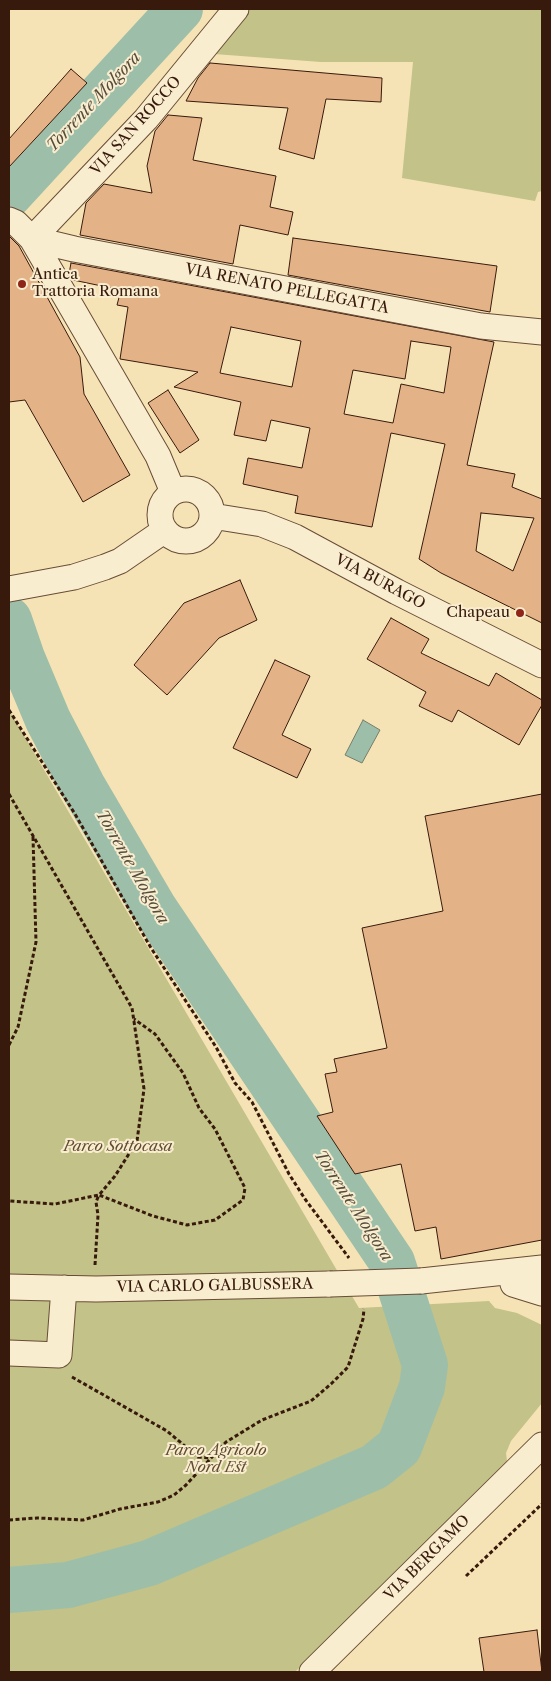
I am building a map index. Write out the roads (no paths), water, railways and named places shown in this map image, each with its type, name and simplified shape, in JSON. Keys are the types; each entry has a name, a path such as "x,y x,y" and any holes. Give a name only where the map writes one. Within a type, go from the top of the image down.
{"street":[{"name":"VIA SAN ROCCO","path":"19,227 146,119 236,9"},
{"name":"VIA RENATO PELLEGATTA","path":"19,227 83,251 481,326 542,332"},
{"path":"19,227 158,456 173,492"},
{"path":"186,489 200,493 209,502 212,516 206,531 194,540 178,539 165,530 161,524 160,509 167,497 173,492 186,489"},
{"name":"VIA BURAGO","path":"212,516 262,524 295,537 397,592 542,665"},
{"path":"9,590 74,577 120,561 165,530"},
{"name":"VIA CARLO GALBUSSERA","path":"421,1281 542,1268"},
{"name":"VIA CARLO GALBUSSERA","path":"9,1287 96,1289 421,1281 542,1284"},
{"name":"VIA CARLO GALBUSSERA","path":"513,1284 542,1293"},
{"path":"9,1353 59,1355 64,1288"},
{"path":"516,1470 542,1423"},
{"name":"VIA BERGAMO","path":"312,1672 542,1445"}],"waterway":[{"name":"Torrente Molgora","path":"9,195 180,9"},
{"name":"Torrente Molgora","path":"9,620 22,658 48,720 82,785 154,908 392,1262 425,1365 422,1387 399,1447 374,1467 149,1563 68,1585 9,1590"}],"place":[{"name":"Antica Trattoria Romana","path":"22,284"},
{"name":"Chapeau","path":"520,613"}],"park label":[{"name":"Parco Sottocasa","path":"118,1147"},
{"name":"Parco Agricolo Nord Est","path":"216,1460"}]}
